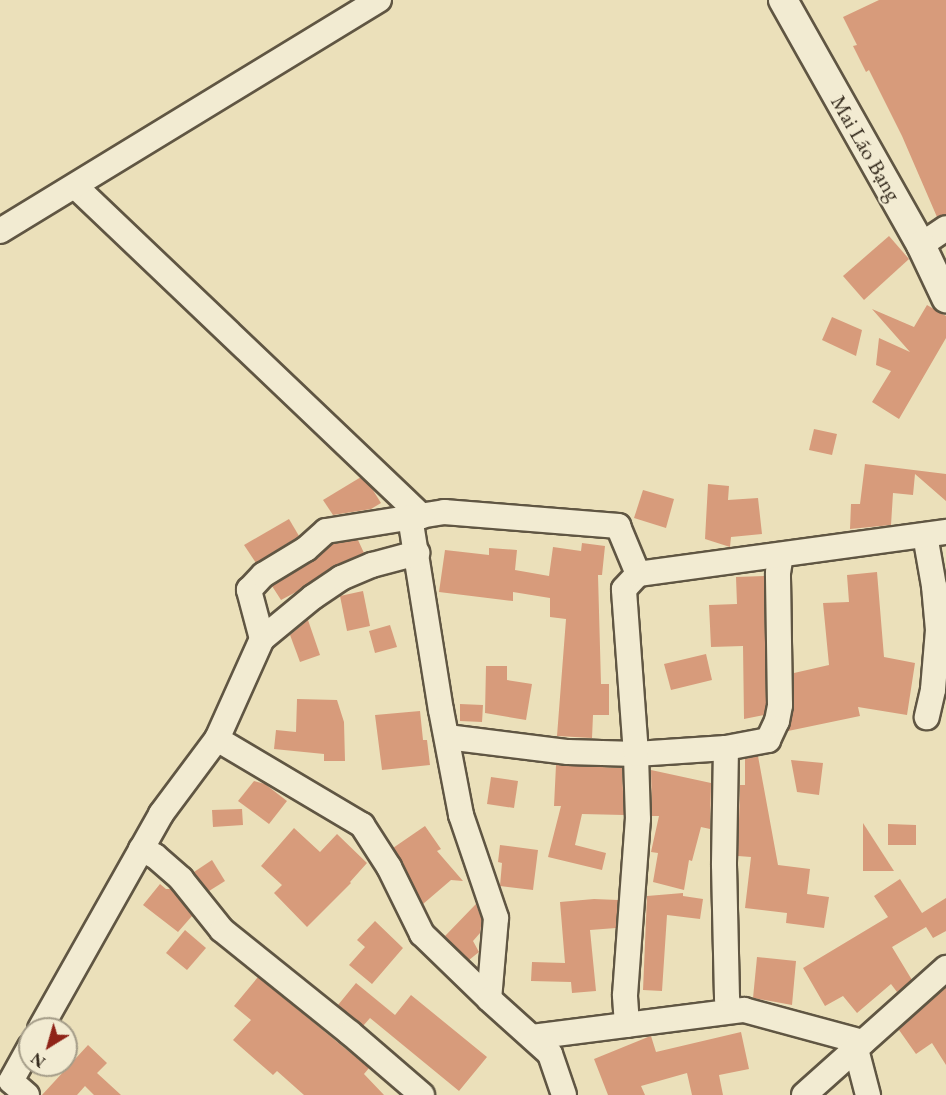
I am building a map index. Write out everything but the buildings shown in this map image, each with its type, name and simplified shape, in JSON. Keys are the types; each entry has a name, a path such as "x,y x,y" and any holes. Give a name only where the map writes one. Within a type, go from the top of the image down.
{"street":[{"path":"0,231 379,0"},
{"name":"Mai Lão Bạng","path":"783,0 921,245 946,298"},
{"path":"75,186 416,517 417,553 461,815 496,918 489,999"},
{"path":"921,245 946,228"},
{"path":"262,639 249,590 263,575 306,549 326,531 444,512 618,526 638,574"},
{"path":"627,1025 625,995 638,819 636,754 624,589 638,574 935,533 934,586 938,630 933,690 927,717"},
{"path":"47,1017 160,814 217,739 262,639 313,597 341,578 372,565 417,553"},
{"path":"447,737 568,752 636,754 726,748 768,740 777,721 780,705 778,573 781,555"},
{"path":"217,739 362,825 389,867 422,933 489,999 550,1054 564,1095"},
{"path":"726,748 724,865 727,998 730,1011"},
{"path":"141,849 155,856 181,879 222,930 350,1033 422,1095"},
{"path":"804,1095 946,968"},
{"path":"532,1037 744,1010 859,1045"},
{"path":"859,1045 868,1095"},
{"path":"18,1068 11,1081 27,1095"}]}
